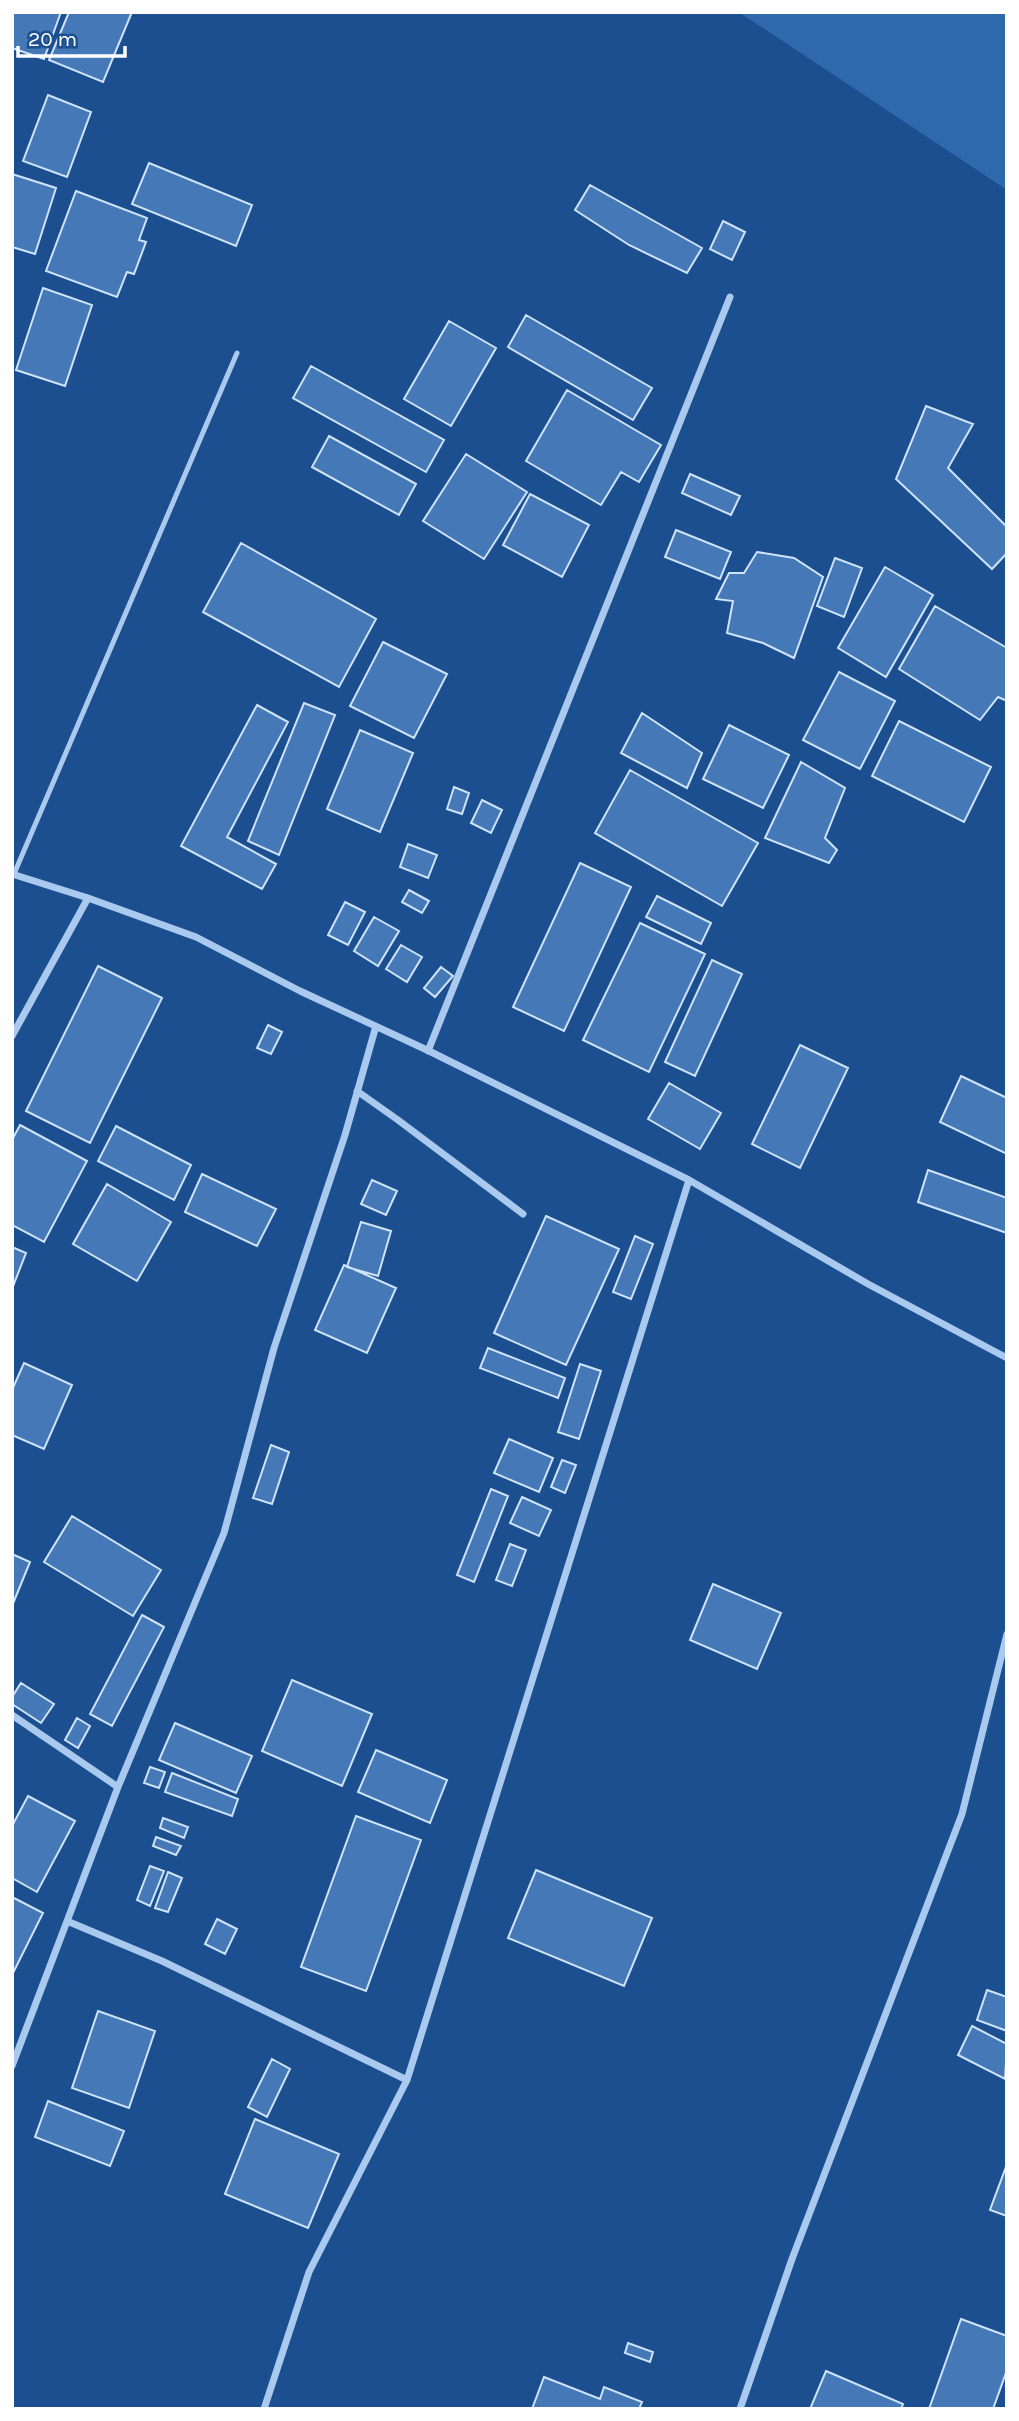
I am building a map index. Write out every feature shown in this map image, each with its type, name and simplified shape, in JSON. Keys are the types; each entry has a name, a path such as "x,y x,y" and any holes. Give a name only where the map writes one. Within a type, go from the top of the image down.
{"street":[{"path":"428,1051 730,297"},
{"path":"13,874 196,937 300,991 689,1180 869,1284 1007,1358"},
{"path":"12,1036 88,898"},
{"path":"12,2066 118,1787 224,1533 274,1348 345,1135 376,1026"},
{"path":"357,1091 523,1214"},
{"path":"264,2409 309,2272 407,2080 689,1180"},
{"path":"740,2409 792,2259 962,1814 1007,1634"},
{"path":"12,1715 118,1787"},
{"path":"67,1921 162,1961 407,2080"}],"lane":[{"path":"13,874 237,353"}],"shaded area":[{"path":"738,12 1007,12 1007,190 763,28"}],"building":[{"path":"12,12 61,12 44,59 12,48"},
{"path":"69,12 132,12 103,82 49,60"},
{"path":"48,95 91,112 67,177 23,161"},
{"path":"149,163 252,205 236,246 132,204"},
{"path":"12,174 56,188 35,254 12,247"},
{"path":"590,185 702,248 687,273 629,245 575,210"},
{"path":"76,191 147,218 139,240 146,242 134,274 127,272 117,297 46,271"},
{"path":"723,221 745,232 732,260 710,249"},
{"path":"43,288 92,305 65,386 16,370"},
{"path":"526,315 652,388 633,420 508,347"},
{"path":"449,321 496,348 451,426 404,399"},
{"path":"311,366 444,440 426,472 293,398"},
{"path":"567,390 661,445 639,482 621,472 601,505 526,461"},
{"path":"926,406 973,424 948,468 1007,527 1007,553 992,569 896,479"},
{"path":"329,436 416,484 399,515 312,467"},
{"path":"466,454 527,492 484,559 423,521"},
{"path":"690,474 740,496 731,515 682,493"},
{"path":"530,494 589,525 562,577 503,545"},
{"path":"676,530 731,552 720,579 665,557"},
{"path":"241,543 376,619 339,687 203,612"},
{"path":"757,552 794,558 823,577 794,658 763,643 727,633 733,601 716,599 729,573 744,573"},
{"path":"835,558 862,568 844,617 817,606"},
{"path":"885,567 933,595 886,677 838,648"},
{"path":"935,606 1007,648 1007,701 998,697 980,720 899,669"},
{"path":"383,642 447,674 414,738 350,706"},
{"path":"839,672 895,701 860,769 803,740"},
{"path":"304,703 335,715 279,855 248,841"},
{"path":"257,705 288,722 227,837 276,864 262,889 181,846"},
{"path":"642,713 702,753 687,788 621,753"},
{"path":"899,721 991,767 964,822 872,776"},
{"path":"729,725 789,755 763,808 703,779"},
{"path":"360,730 413,753 380,832 327,809"},
{"path":"801,762 845,788 825,838 837,850 829,863 765,838"},
{"path":"630,770 758,843 722,906 595,833"},
{"path":"454,787 469,793 462,814 447,809"},
{"path":"482,800 502,810 491,833 471,823"},
{"path":"408,844 437,855 428,878 400,867"},
{"path":"580,863 631,887 564,1031 513,1007"},
{"path":"409,890 429,901 422,913 402,902"},
{"path":"657,896 711,923 701,944 646,917"},
{"path":"345,902 365,912 348,945 328,935"},
{"path":"374,917 399,931 378,966 354,951"},
{"path":"640,923 705,954 649,1072 583,1040"},
{"path":"401,945 422,957 407,982 386,969"},
{"path":"712,960 742,974 695,1076 665,1062"},
{"path":"98,966 162,998 90,1143 26,1111"},
{"path":"441,967 453,976 435,997 424,988"},
{"path":"268,1025 282,1032 271,1054 257,1048"},
{"path":"800,1045 848,1068 800,1168 752,1144"},
{"path":"961,1076 1007,1098 1007,1154 940,1122"},
{"path":"669,1083 721,1113 700,1149 648,1119"},
{"path":"20,1125 87,1161 44,1242 12,1225 12,1140"},
{"path":"116,1126 191,1165 174,1200 98,1161"},
{"path":"928,1170 1007,1198 1007,1233 918,1202"},
{"path":"202,1174 276,1209 257,1246 185,1212"},
{"path":"372,1180 397,1191 386,1215 361,1204"},
{"path":"107,1184 171,1222 137,1281 73,1244"},
{"path":"546,1216 619,1249 566,1365 494,1333"},
{"path":"361,1222 391,1231 378,1276 347,1267"},
{"path":"635,1236 653,1244 631,1299 613,1292"},
{"path":"12,1247 26,1253 12,1289"},
{"path":"344,1265 396,1288 367,1353 315,1330"},
{"path":"488,1348 565,1378 558,1398 480,1368"},
{"path":"24,1363 72,1385 44,1449 12,1435 12,1390"},
{"path":"580,1364 601,1371 579,1439 558,1432"},
{"path":"509,1439 553,1458 539,1492 494,1473"},
{"path":"271,1445 289,1452 272,1504 253,1498"},
{"path":"562,1460 576,1465 565,1493 551,1487"},
{"path":"491,1489 508,1496 474,1582 457,1575"},
{"path":"522,1497 551,1510 539,1536 510,1523"},
{"path":"72,1516 161,1570 133,1616 44,1562"},
{"path":"510,1544 526,1550 512,1586 496,1580"},
{"path":"12,1554 30,1562 12,1606"},
{"path":"713,1584 781,1613 757,1669 690,1640"},
{"path":"142,1615 164,1627 112,1726 90,1714"},
{"path":"292,1680 372,1714 342,1786 262,1751"},
{"path":"21,1683 54,1704 41,1723 12,1704 12,1697"},
{"path":"77,1718 90,1726 78,1748 65,1740"},
{"path":"175,1723 252,1756 236,1793 159,1760"},
{"path":"376,1750 447,1780 430,1823 358,1792"},
{"path":"150,1767 165,1772 159,1788 144,1783"},
{"path":"172,1773 238,1799 232,1816 165,1792"},
{"path":"28,1796 75,1821 37,1892 12,1878 12,1826"},
{"path":"356,1816 421,1840 366,1991 301,1967"},
{"path":"163,1818 188,1827 184,1838 160,1828"},
{"path":"156,1837 181,1846 176,1855 153,1846"},
{"path":"150,1866 164,1871 150,1906 137,1900"},
{"path":"536,1870 652,1918 624,1986 508,1938"},
{"path":"168,1872 182,1878 168,1912 155,1908"},
{"path":"12,1897 43,1913 12,1975"},
{"path":"217,1919 237,1929 225,1954 205,1944"},
{"path":"987,1990 1007,1997 1007,2031 977,2020"},
{"path":"98,2011 155,2031 129,2108 72,2088"},
{"path":"972,2026 1007,2044 1005,2079 958,2055"},
{"path":"272,2059 290,2069 267,2117 248,2107"},
{"path":"48,2101 124,2131 110,2166 35,2137"},
{"path":"255,2119 339,2154 308,2228 225,2194"},
{"path":"1007,2164 1007,2216 990,2210"},
{"path":"961,2319 1007,2336 1007,2370 993,2409 929,2409"},
{"path":"628,2343 653,2352 650,2362 625,2353"},
{"path":"826,2371 903,2404 901,2409 810,2409"},
{"path":"544,2377 600,2399 604,2387 642,2402 639,2409 532,2409"}]}
